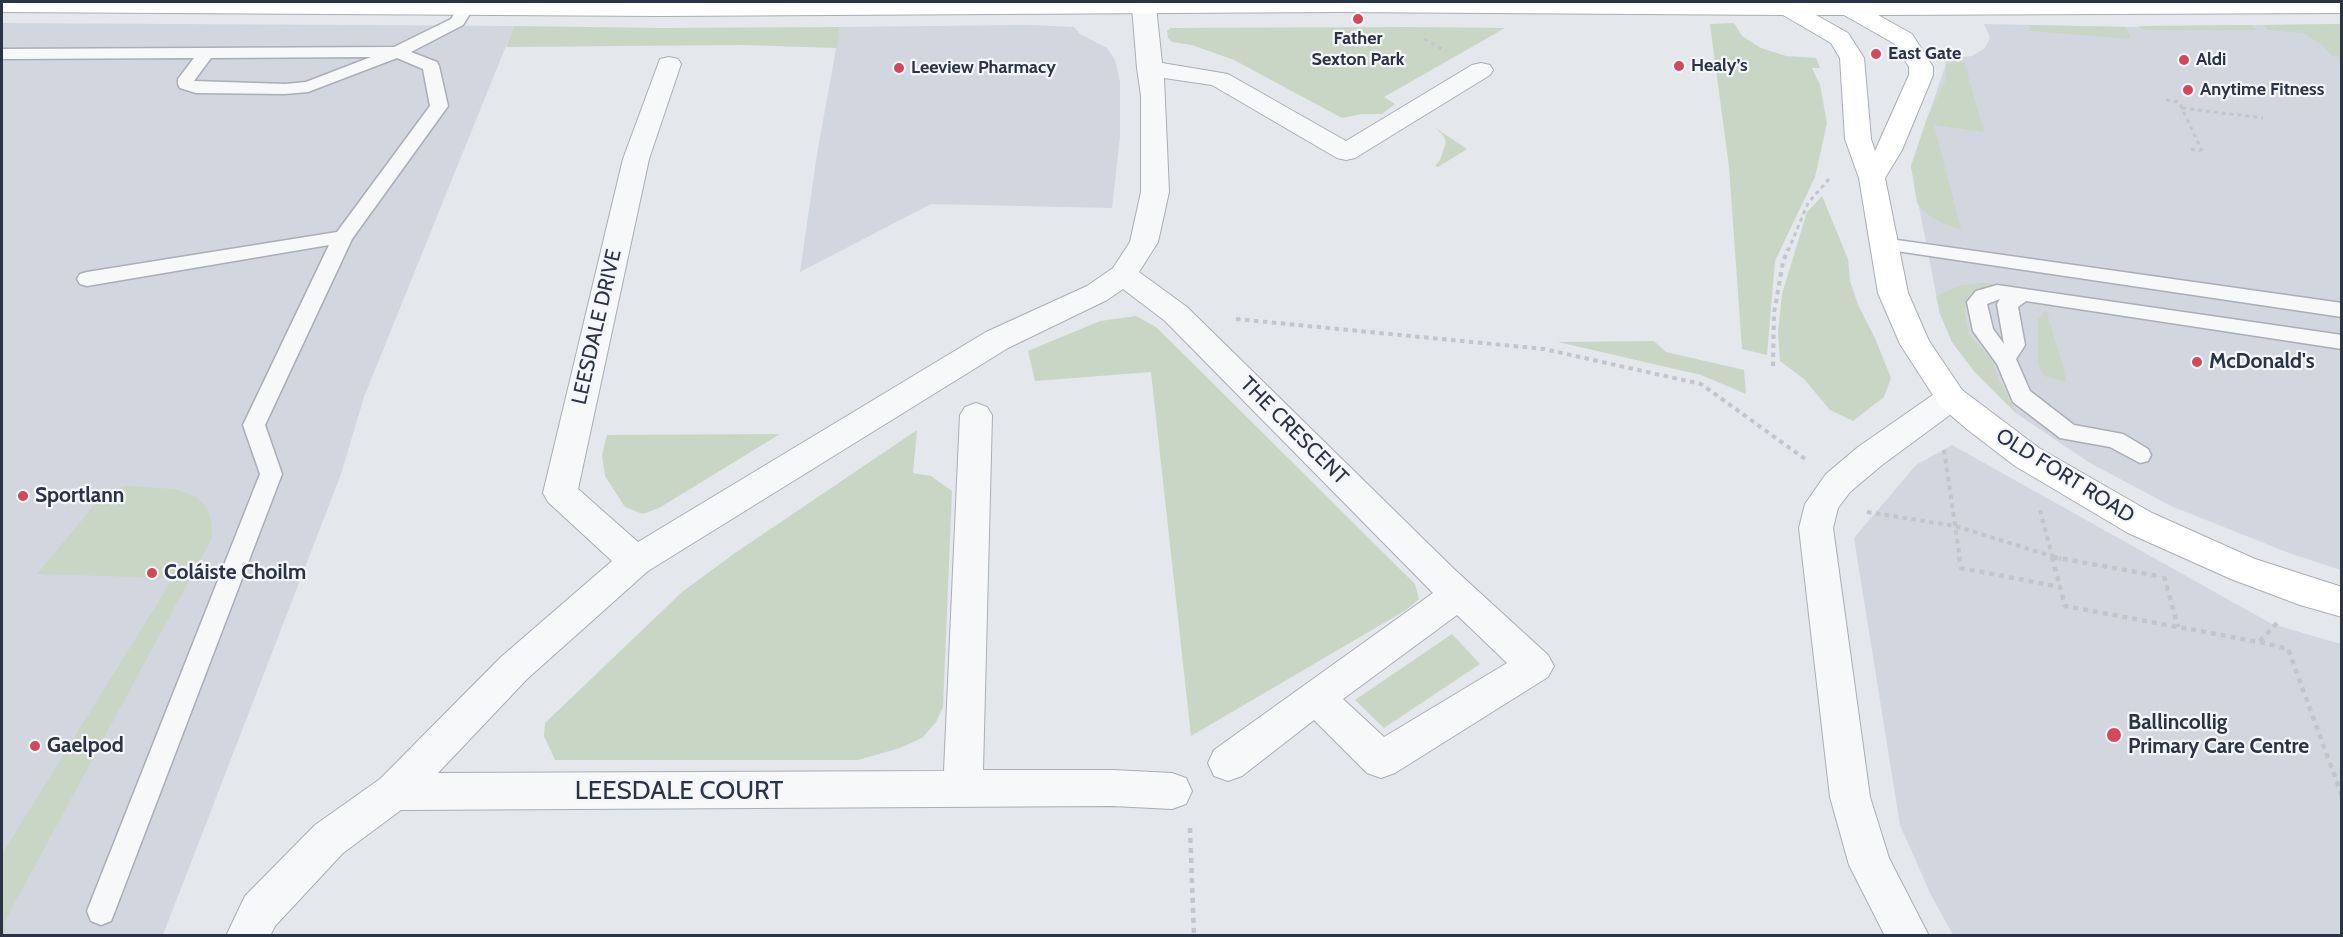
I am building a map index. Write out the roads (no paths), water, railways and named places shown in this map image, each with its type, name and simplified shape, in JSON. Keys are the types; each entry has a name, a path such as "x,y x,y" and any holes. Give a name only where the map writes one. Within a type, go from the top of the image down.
{"main road":[{"path":"2,5 465,9 949,5 1144,7 1378,3 1851,8 1942,8 2037,4 2342,6"},
{"path":"1787,7 1840,38 1851,8"},
{"path":"1851,8 1904,39 1921,67 1921,75 1889,150 1872,177"},
{"path":"1904,39 1942,8"},
{"name":"OLD FORT ROAD","path":"1840,38 1852,58 1858,139 1872,177 1882,244 1893,293 1915,344 1951,398 1979,422 2028,457 2140,523 2243,569 2300,590 2342,602"}],"street":[{"path":"248,936 260,911 328,839 394,792 514,669 636,561 997,340 1097,293 1123,275 1144,242 1155,192 1155,96 1149,68 1144,7"},
{"name":"LEESDALE DRIVE","path":"636,561 560,493 636,159 669,64"},
{"path":"1149,68 1219,79 1346,152 1481,70"},
{"name":"THE CRESCENT","path":"1123,275 1176,314 1458,595 1534,666 1381,760 1316,697"},
{"path":"1908,936 1870,865 1850,797 1816,528 1822,504 1838,483 1870,456 1951,398"},
{"path":"963,789 976,415"},
{"path":"1228,763 1458,595"},
{"name":"LEESDALE COURT","path":"394,792 1113,788 1172,791"}],"lane":[{"path":"207,52 186,79 186,84 196,88 308,87 396,52 457,22 465,9"},
{"path":"2,54 396,52 431,66 440,106 343,237 254,424 270,474 101,911"},
{"path":"87,279 343,237"},
{"path":"1882,244 2342,310"},
{"path":"2140,455 2115,440 2068,432 2021,396 2006,361 1983,331 1977,302 1983,296 1997,292 2023,294 2342,342"},
{"path":"2006,361 2005,358 2014,345 2007,304 2023,294"}],"place":[{"name":"Father Sexton Park","path":"1358,19"},
{"name":"East Gate","path":"1876,54"},
{"name":"Aldi","path":"2184,60"},
{"name":"Healy’s","path":"1679,66"},
{"name":"Leeview Pharmacy","path":"899,68"},
{"name":"Anytime Fitness","path":"2188,90"},
{"name":"McDonald's","path":"2197,362"},
{"name":"Sportlann","path":"23,496"},
{"name":"Coláiste Choilm","path":"152,573"},
{"name":"Ballincollig Primary Care Centre","path":"2114,735"},
{"name":"Gaelpod","path":"35,746"}]}
